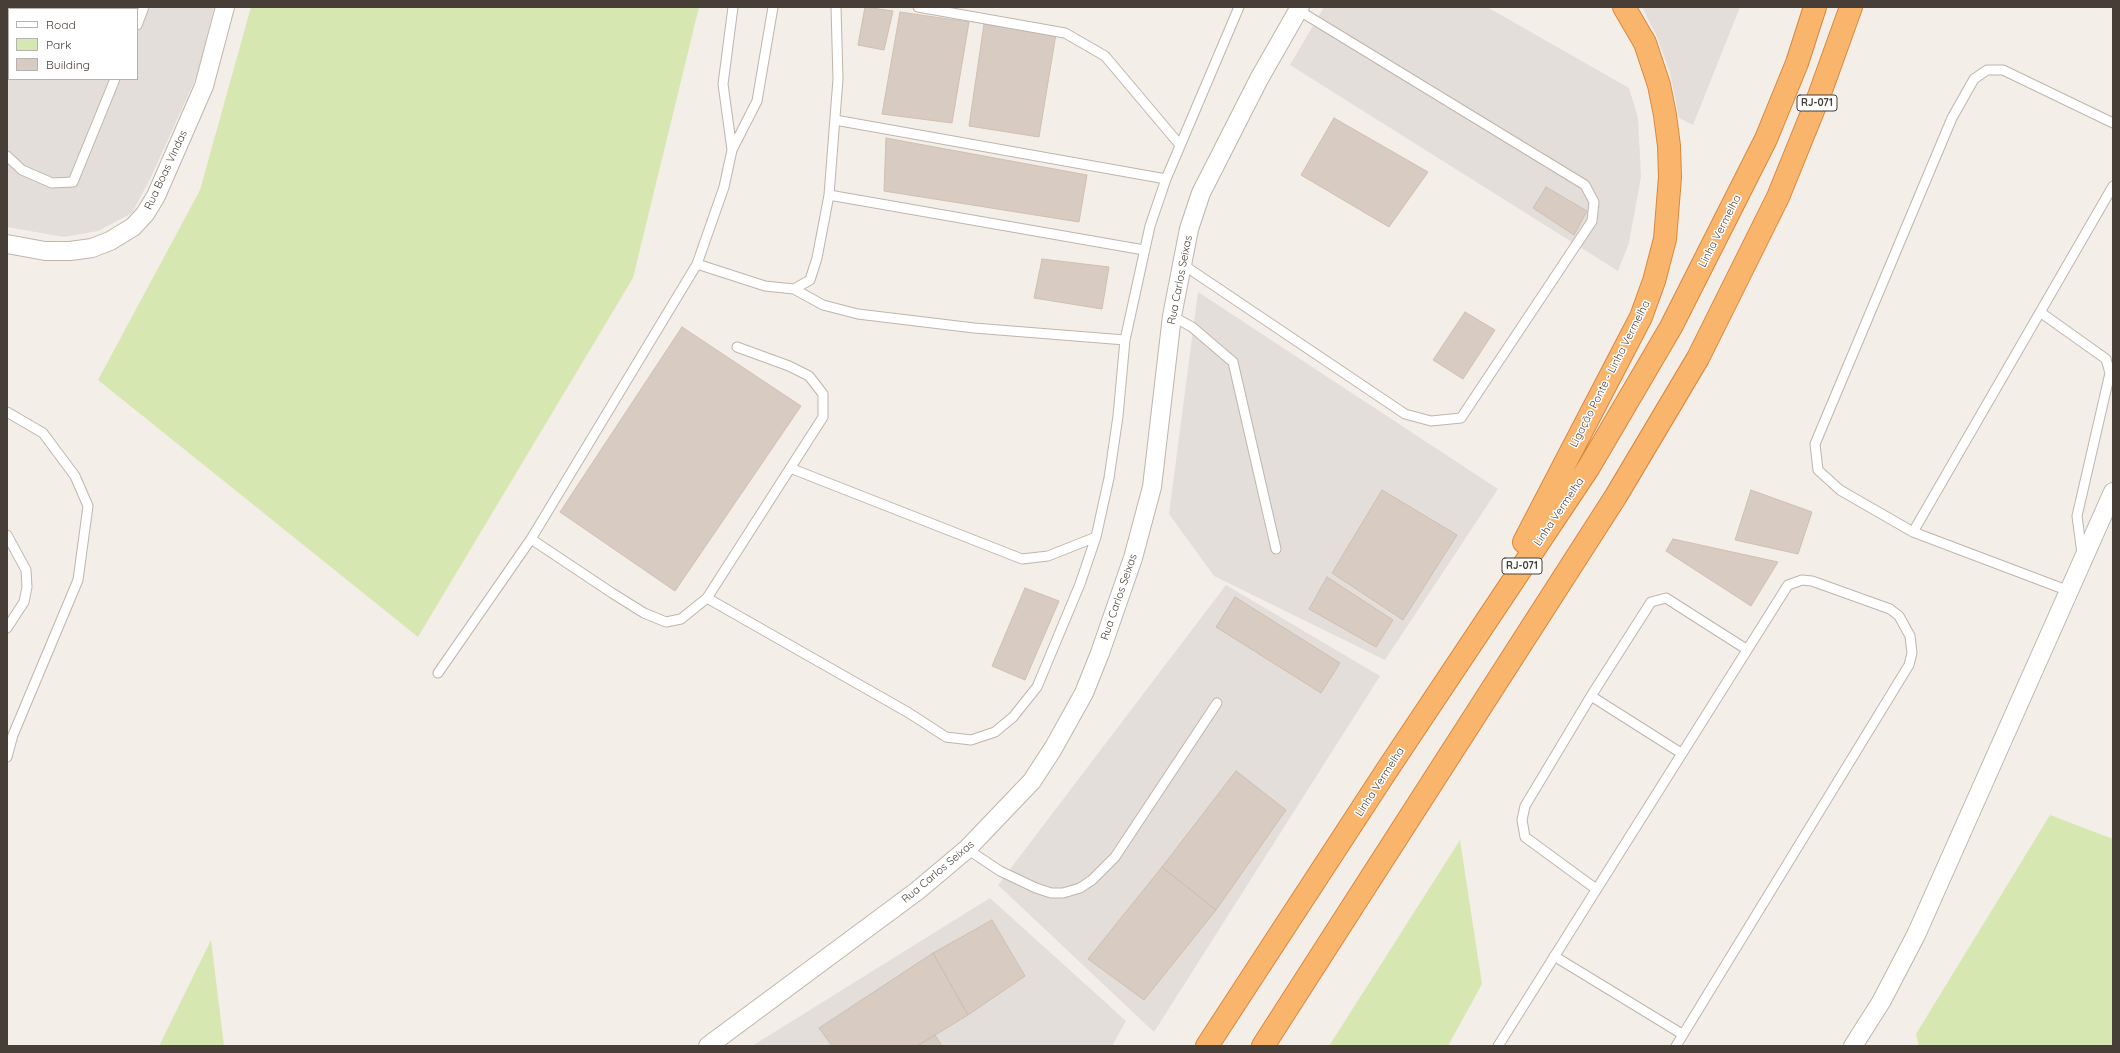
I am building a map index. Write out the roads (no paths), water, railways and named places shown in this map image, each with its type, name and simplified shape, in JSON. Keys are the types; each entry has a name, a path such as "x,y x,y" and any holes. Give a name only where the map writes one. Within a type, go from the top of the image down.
{"highway":[{"name":"Ligação Ponte - Linha Vermelha","path":"1465,654 1641,316 1650,293 1662,251 1670,202 1669,146 1660,91 1645,43 1624,7"},
{"name":"Linha Vermelha","path":"1207,1046 1589,467 1671,327 1766,139 1797,63 1815,7"},
{"name":"RJ-071","path":"1263,1046 1608,509 1698,358 1778,197 1819,96 1851,7"}],"street":[{"name":"Rua Boas Vindas","path":"7,244 45,250 70,251 92,248 110,241 133,227 145,214 156,196 204,86 225,7"},
{"name":"Rua Carlos Seixas","path":"708,1046 911,895 967,849 1032,781 1054,747 1084,692 1100,653 1133,558 1152,487 1172,316 1189,229 1201,193 1259,79 1299,8"},
{"path":"1853,1046 1881,1002 1916,935 2113,492"}],"lane":[{"path":"138,22 144,7"},
{"path":"732,150 723,84 733,7"},
{"path":"438,673 531,539 697,264 724,187 732,150 757,101 773,7"},
{"path":"794,289 810,280 817,258 829,195 838,78 836,7"},
{"path":"918,7 1065,33 1105,56 1180,145"},
{"path":"707,598 909,713 946,737 971,740 996,732 1013,717 1038,687 1080,584 1096,537 1109,478 1116,432 1125,340 1150,226 1180,145 1239,7"},
{"path":"1182,264 1405,414 1431,421 1461,418 1592,221 1594,202 1585,185 1299,8"},
{"path":"2069,591 1913,532 1834,485 1818,470 1815,444 1952,118 1974,79 1987,70 2003,70 2113,123"},
{"path":"7,156 22,170 52,183 73,182 113,80"},
{"path":"835,120 1166,180"},
{"path":"1913,532 2113,186"},
{"path":"829,195 1144,250"},
{"path":"697,264 765,286 794,289 823,305 858,314 974,328 1125,340"},
{"path":"2040,312 2106,359 2110,373 2077,516 2083,559"},
{"path":"1172,316 1192,327 1232,362 1276,549"},
{"path":"531,539 612,593 644,612 666,622 681,619 707,598 823,417 823,394 809,376 789,366 737,347"},
{"path":"7,412 43,433 75,476 88,506 78,580 14,735 7,757"},
{"path":"790,468 1022,559 1048,556 1096,537"},
{"path":"7,535 26,570 27,587 24,602 7,628"},
{"path":"1498,1046 1746,649 1788,585 1802,580 1812,581 1890,609 1899,616 1906,626 1910,636 1912,653 1909,665 1676,1046"},
{"path":"1596,890 1525,837 1522,820 1525,806 1592,696 1651,602 1666,598 1746,649"},
{"path":"1592,696 1681,753"},
{"path":"967,849 1000,871 1036,888 1057,893 1080,888 1092,880 1115,857 1217,703"},
{"path":"1554,956 1682,1034"}]}
